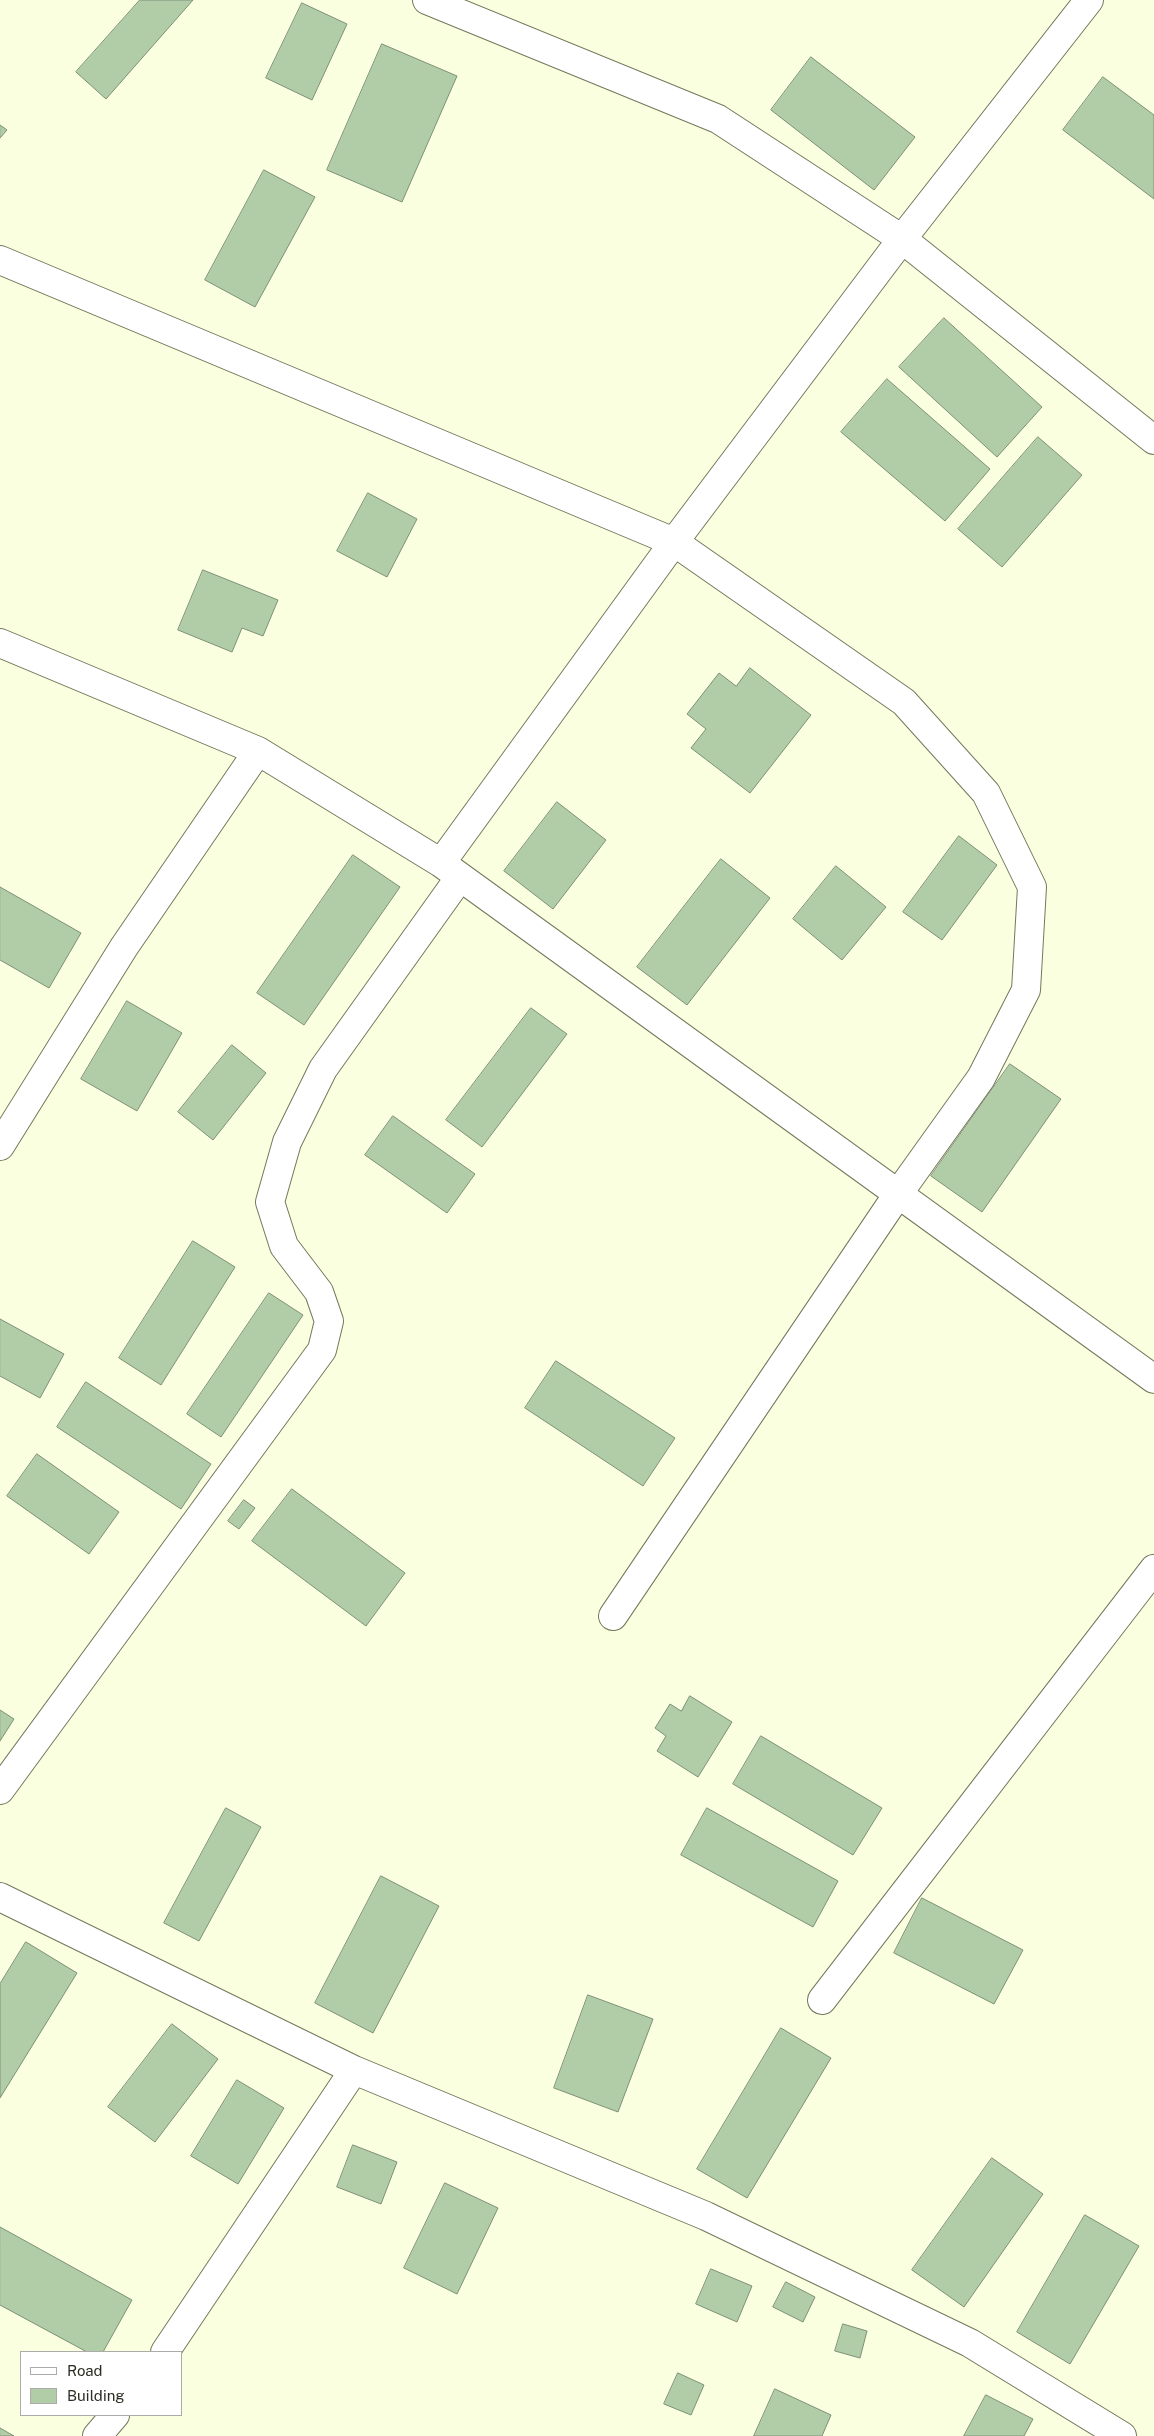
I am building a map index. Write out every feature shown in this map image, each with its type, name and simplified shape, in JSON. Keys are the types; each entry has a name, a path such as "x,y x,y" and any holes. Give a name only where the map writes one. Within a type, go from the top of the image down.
{"street":[{"path":"428,0 718,118 902,239 1154,440"},
{"path":"0,1790 322,1350 329,1321 319,1292 284,1246 270,1202 288,1142 323,1069 450,870 674,542 902,239 1089,0"},
{"path":"0,260 674,542 904,702 986,793 1032,887 1026,990 981,1078 898,1194 613,1616"},
{"path":"0,643 258,751 450,870 1154,1379"},
{"path":"0,1146 124,947 258,751"},
{"path":"822,2000 1154,1570"},
{"path":"0,1897 354,2070 706,2216 970,2343 1122,2436"},
{"path":"166,2351 354,2070"},
{"path":"97,2436 114,2416"}],"building":[{"path":"140,0 193,0 106,99 76,72"},
{"path":"302,3 347,24 312,100 266,78"},
{"path":"382,44 457,76 402,202 327,170"},
{"path":"811,57 915,137 874,190 771,110"},
{"path":"1103,77 1154,115 1154,199 1063,130"},
{"path":"0,125 7,130 0,138"},
{"path":"264,170 315,197 255,307 205,280"},
{"path":"944,318 1042,407 997,457 899,367"},
{"path":"887,379 990,469 945,521 841,432"},
{"path":"1038,437 1082,475 1002,567 958,529"},
{"path":"368,493 417,519 387,577 337,551"},
{"path":"203,570 278,600 263,636 242,628 232,652 178,630"},
{"path":"750,668 811,715 750,793 691,748 706,729 687,714 719,673 736,686"},
{"path":"557,802 606,840 553,909 504,871"},
{"path":"959,836 997,865 942,940 903,912"},
{"path":"353,855 400,887 304,1025 257,993"},
{"path":"721,859 770,898 687,1005 637,967"},
{"path":"836,866 886,907 842,960 793,919"},
{"path":"0,887 81,933 49,988 0,960"},
{"path":"127,1001 182,1033 137,1111 81,1079"},
{"path":"531,1008 567,1034 482,1147 446,1120"},
{"path":"232,1045 266,1073 213,1140 178,1112"},
{"path":"1010,1064 1061,1099 982,1212 931,1176"},
{"path":"393,1116 475,1174 447,1213 365,1155"},
{"path":"193,1241 235,1267 161,1385 119,1358"},
{"path":"269,1293 303,1315 221,1437 187,1414"},
{"path":"0,1319 64,1354 40,1398 0,1376"},
{"path":"556,1361 675,1438 643,1486 525,1408"},
{"path":"86,1382 211,1464 181,1509 57,1427"},
{"path":"37,1454 119,1512 89,1554 7,1496"},
{"path":"292,1489 405,1573 366,1626 252,1541"},
{"path":"244,1500 255,1508 239,1529 228,1521"},
{"path":"690,1696 732,1722 698,1777 657,1751 666,1736 655,1728 670,1704 681,1711"},
{"path":"0,1710 14,1719 0,1741"},
{"path":"761,1736 882,1808 853,1855 733,1784"},
{"path":"226,1808 261,1827 199,1941 164,1923"},
{"path":"707,1808 838,1881 813,1927 681,1855"},
{"path":"381,1876 439,1906 373,2033 315,2003"},
{"path":"922,1898 1023,1950 994,2004 894,1953"},
{"path":"26,1942 77,1973 0,2098 0,1984"},
{"path":"588,1995 653,2019 618,2112 554,2088"},
{"path":"172,2024 218,2059 155,2142 108,2107"},
{"path":"781,2028 831,2058 747,2198 697,2169"},
{"path":"237,2080 284,2108 238,2184 191,2156"},
{"path":"353,2145 397,2162 381,2204 337,2187"},
{"path":"992,2158 1043,2194 964,2307 912,2270"},
{"path":"445,2183 498,2208 457,2294 404,2268"},
{"path":"1085,2215 1139,2246 1070,2364 1017,2332"},
{"path":"0,2227 132,2300 104,2351 85,2351 0,2305"},
{"path":"711,2269 752,2286 737,2322 696,2304"},
{"path":"786,2282 815,2297 803,2322 773,2307"},
{"path":"843,2324 867,2331 860,2358 835,2351"},
{"path":"678,2373 704,2385 691,2415 664,2404"},
{"path":"775,2389 831,2415 822,2436 754,2436"},
{"path":"986,2395 1033,2419 1024,2436 964,2436"},
{"path":"0,2428 14,2436 0,2436"}]}
